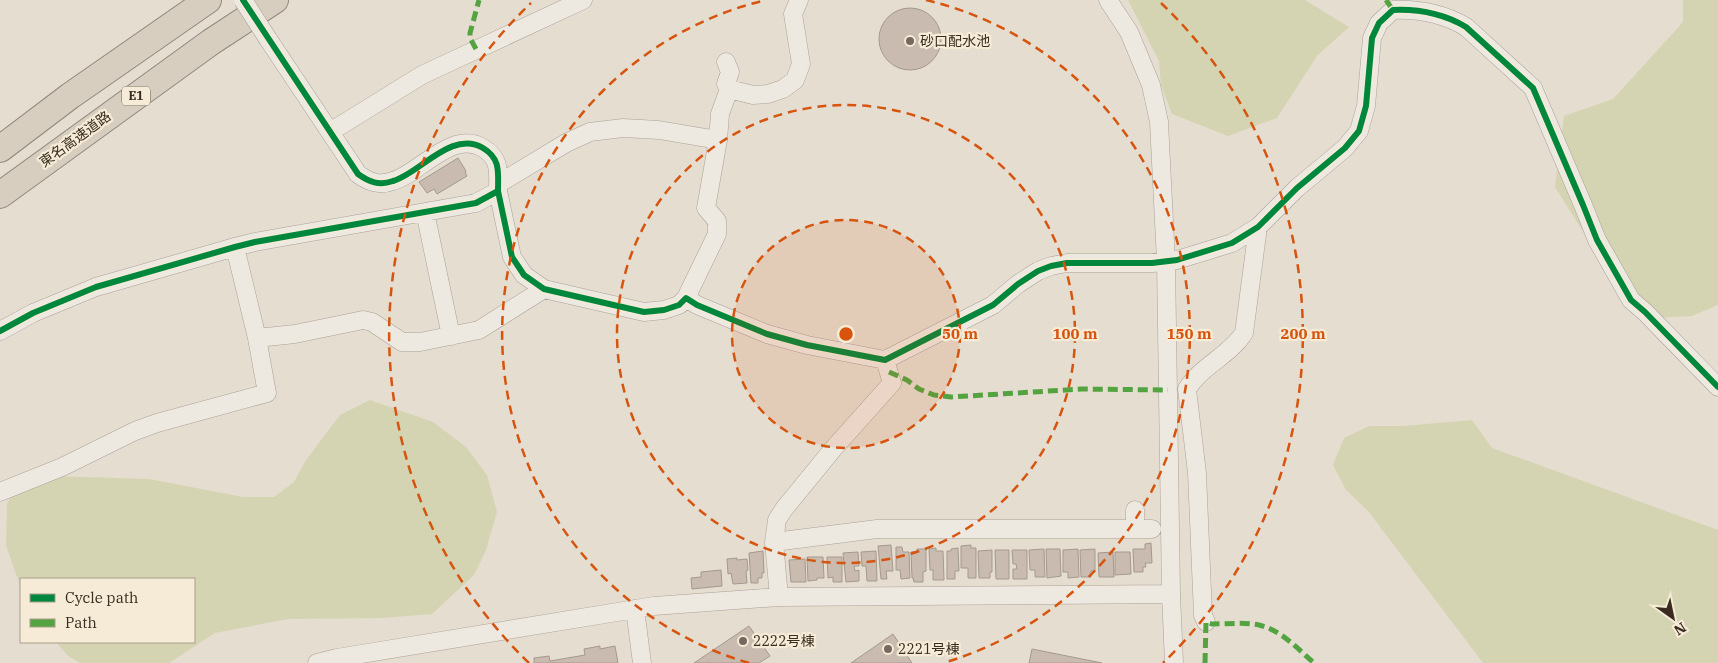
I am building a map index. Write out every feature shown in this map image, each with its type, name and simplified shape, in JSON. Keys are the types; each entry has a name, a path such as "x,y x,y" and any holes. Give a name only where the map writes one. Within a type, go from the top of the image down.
{"highway":[{"path":"0,149 70,96 208,0"},
{"name":"東名高速道路","path":"0,195 203,48 275,0"}],"street":[{"path":"243,0 358,174 370,182 380,184 395,181 449,146 477,144 490,152 498,166 498,188 512,257 524,275 544,289 644,312 664,310 679,305 686,298 717,234 717,221 706,208 718,140 720,114 729,89"},
{"path":"330,132 422,75 583,0"},
{"path":"726,62 730,72 726,84 729,89 753,94 768,94 783,90 795,80 801,64 793,14 799,0"},
{"path":"1108,0 1129,32 1151,85 1159,122 1166,261 1171,594 1174,663"},
{"path":"686,298 698,305 767,334 807,345 886,360 994,305 1018,284 1038,271 1051,266 1067,263 1177,260 1232,243 1258,227 1297,188 1346,148 1359,130 1366,106 1372,38 1379,23 1393,10 1408,10 1453,19 1466,27 1533,88 1584,205 1597,240 1631,300 1718,387"},
{"path":"0,330 33,313 96,287 235,247 476,203 566,143 590,132 623,128 659,130 718,140"},
{"path":"425,212 451,336"},
{"path":"1206,622 1203,615 1197,473 1187,389 1194,378 1237,344 1244,334 1258,227"},
{"path":"0,492 62,467 135,431 157,423 267,394 257,338 235,247"},
{"path":"257,338 295,334 363,320 372,322 402,342 420,342 479,330 544,289"},
{"path":"780,597 774,542 777,520 833,449 892,383 886,360"},
{"path":"1168,390 1187,389"},
{"path":"774,542 877,529 1144,529 1135,510"},
{"path":"316,663 347,656 654,606 780,597 1171,594"},
{"path":"635,609 642,663"}],"green space":[{"path":"1128,0 1305,0 1349,27 1317,56 1277,118 1228,136 1172,114 1161,85 1159,61"},
{"path":"1683,0 1718,0 1718,305 1692,316 1638,319 1555,187 1564,116 1613,99 1683,22"},
{"path":"370,400 433,422 466,447 487,475 497,512 486,550 474,575 432,614 382,618 288,619 215,633 169,663 80,663 68,656 57,643 195,643 195,578 20,578 20,585 6,546 7,504 20,475 149,479 243,497 274,497 294,482 306,460 340,415"},
{"path":"1472,420 1492,448 1718,530 1718,663 1483,663 1368,511 1346,490 1333,465 1344,438 1369,426 1404,426"}],"building":[{"name":"砂口配水池","path":"904,8 916,8 932,17 939,27 941,39 939,51 932,61 916,70 904,70 893,65 884,56 879,45 879,33 884,22 893,13"},
{"path":"458,158 467,176 437,194 434,189 427,193 419,182"},
{"path":"1151,543 1152,563 1145,563 1146,567 1143,567 1143,572 1134,572 1133,549 1145,549 1145,544"},
{"path":"891,545 893,571 886,571 887,579 881,579 878,546"},
{"path":"971,545 971,548 976,548 976,578 968,578 968,568 961,568 961,546"},
{"path":"896,547 902,547 903,552 909,552 910,578 901,579 900,570 896,570"},
{"path":"936,548 936,551 943,551 944,580 933,580 933,570 930,570 929,549"},
{"path":"958,548 959,571 955,571 955,579 947,579 947,551"},
{"path":"917,549 926,549 926,571 923,572 923,582 914,582 912,578 911,552 917,551"},
{"path":"1044,549 1045,577 1035,577 1035,570 1030,570 1029,550"},
{"path":"1046,549 1060,549 1061,576 1047,578"},
{"path":"1078,549 1079,577 1068,578 1068,572 1063,572 1063,550"},
{"path":"1095,549 1095,571 1091,571 1091,577 1081,577 1080,550"},
{"path":"992,550 992,572 990,572 990,578 979,578 978,551"},
{"path":"995,550 1009,550 1009,579 996,579"},
{"path":"1012,550 1027,550 1027,579 1013,579 1013,569 1017,569 1016,564 1013,564"},
{"path":"763,551 764,573 762,573 762,578 758,578 758,583 751,583 749,553"},
{"path":"876,551 877,581 867,581 866,566 862,566 861,552"},
{"path":"858,552 859,566 854,566 855,571 859,570 859,581 846,582 843,553"},
{"path":"1113,552 1114,577 1099,577 1098,553"},
{"path":"1115,552 1130,552 1131,574 1115,575"},
{"path":"807,557 823,557 824,578 808,581"},
{"path":"827,557 842,557 842,582 833,582 833,577 828,578"},
{"path":"737,558 737,560 747,559 747,583 733,584 731,573 728,574 727,559"},
{"path":"805,559 806,582 791,582 789,560"},
{"path":"721,570 722,586 692,589 691,578 701,577 701,572"},
{"name":"2222号棟","path":"749,626 770,656 759,663 694,663"},
{"name":"2221号棟","path":"893,634 912,663 851,663"},
{"path":"600,646 600,649 615,646 618,663 534,663 534,658 549,656 550,661 585,655 584,649"},
{"path":"1032,649 1102,663 1029,663"}],"marked path":[{"path":"476,49 470,38 470,33 479,0"},
{"path":"1386,0 1393,10"},
{"path":"889,372 907,380 919,389 934,395 951,397 1082,389 1168,390"},
{"path":"1205,663 1206,622 1212,624 1248,624 1267,627 1289,641 1314,663"}],"cycle path":[{"path":"0,331 33,313 96,287 235,247 476,203 498,191 496,161 489,152 471,144 460,144 448,148 403,177 393,181 374,182 358,174 243,0"},
{"path":"498,191 512,257 524,275 544,289 644,312 664,310 679,305 686,298 697,305 767,334 807,345 885,360 993,305 1018,284 1038,271 1051,266 1067,263 1152,263 1177,260 1232,243 1258,227 1297,188 1345,148 1359,131 1366,106 1372,38 1379,23 1393,10 1411,10 1440,16 1466,27 1533,88 1597,240 1631,300 1718,387"}],"place":[{"name":"砂口配水池","path":"910,41"},
{"name":"2222号棟","path":"743,641"},
{"name":"2221号棟","path":"888,649"}]}
